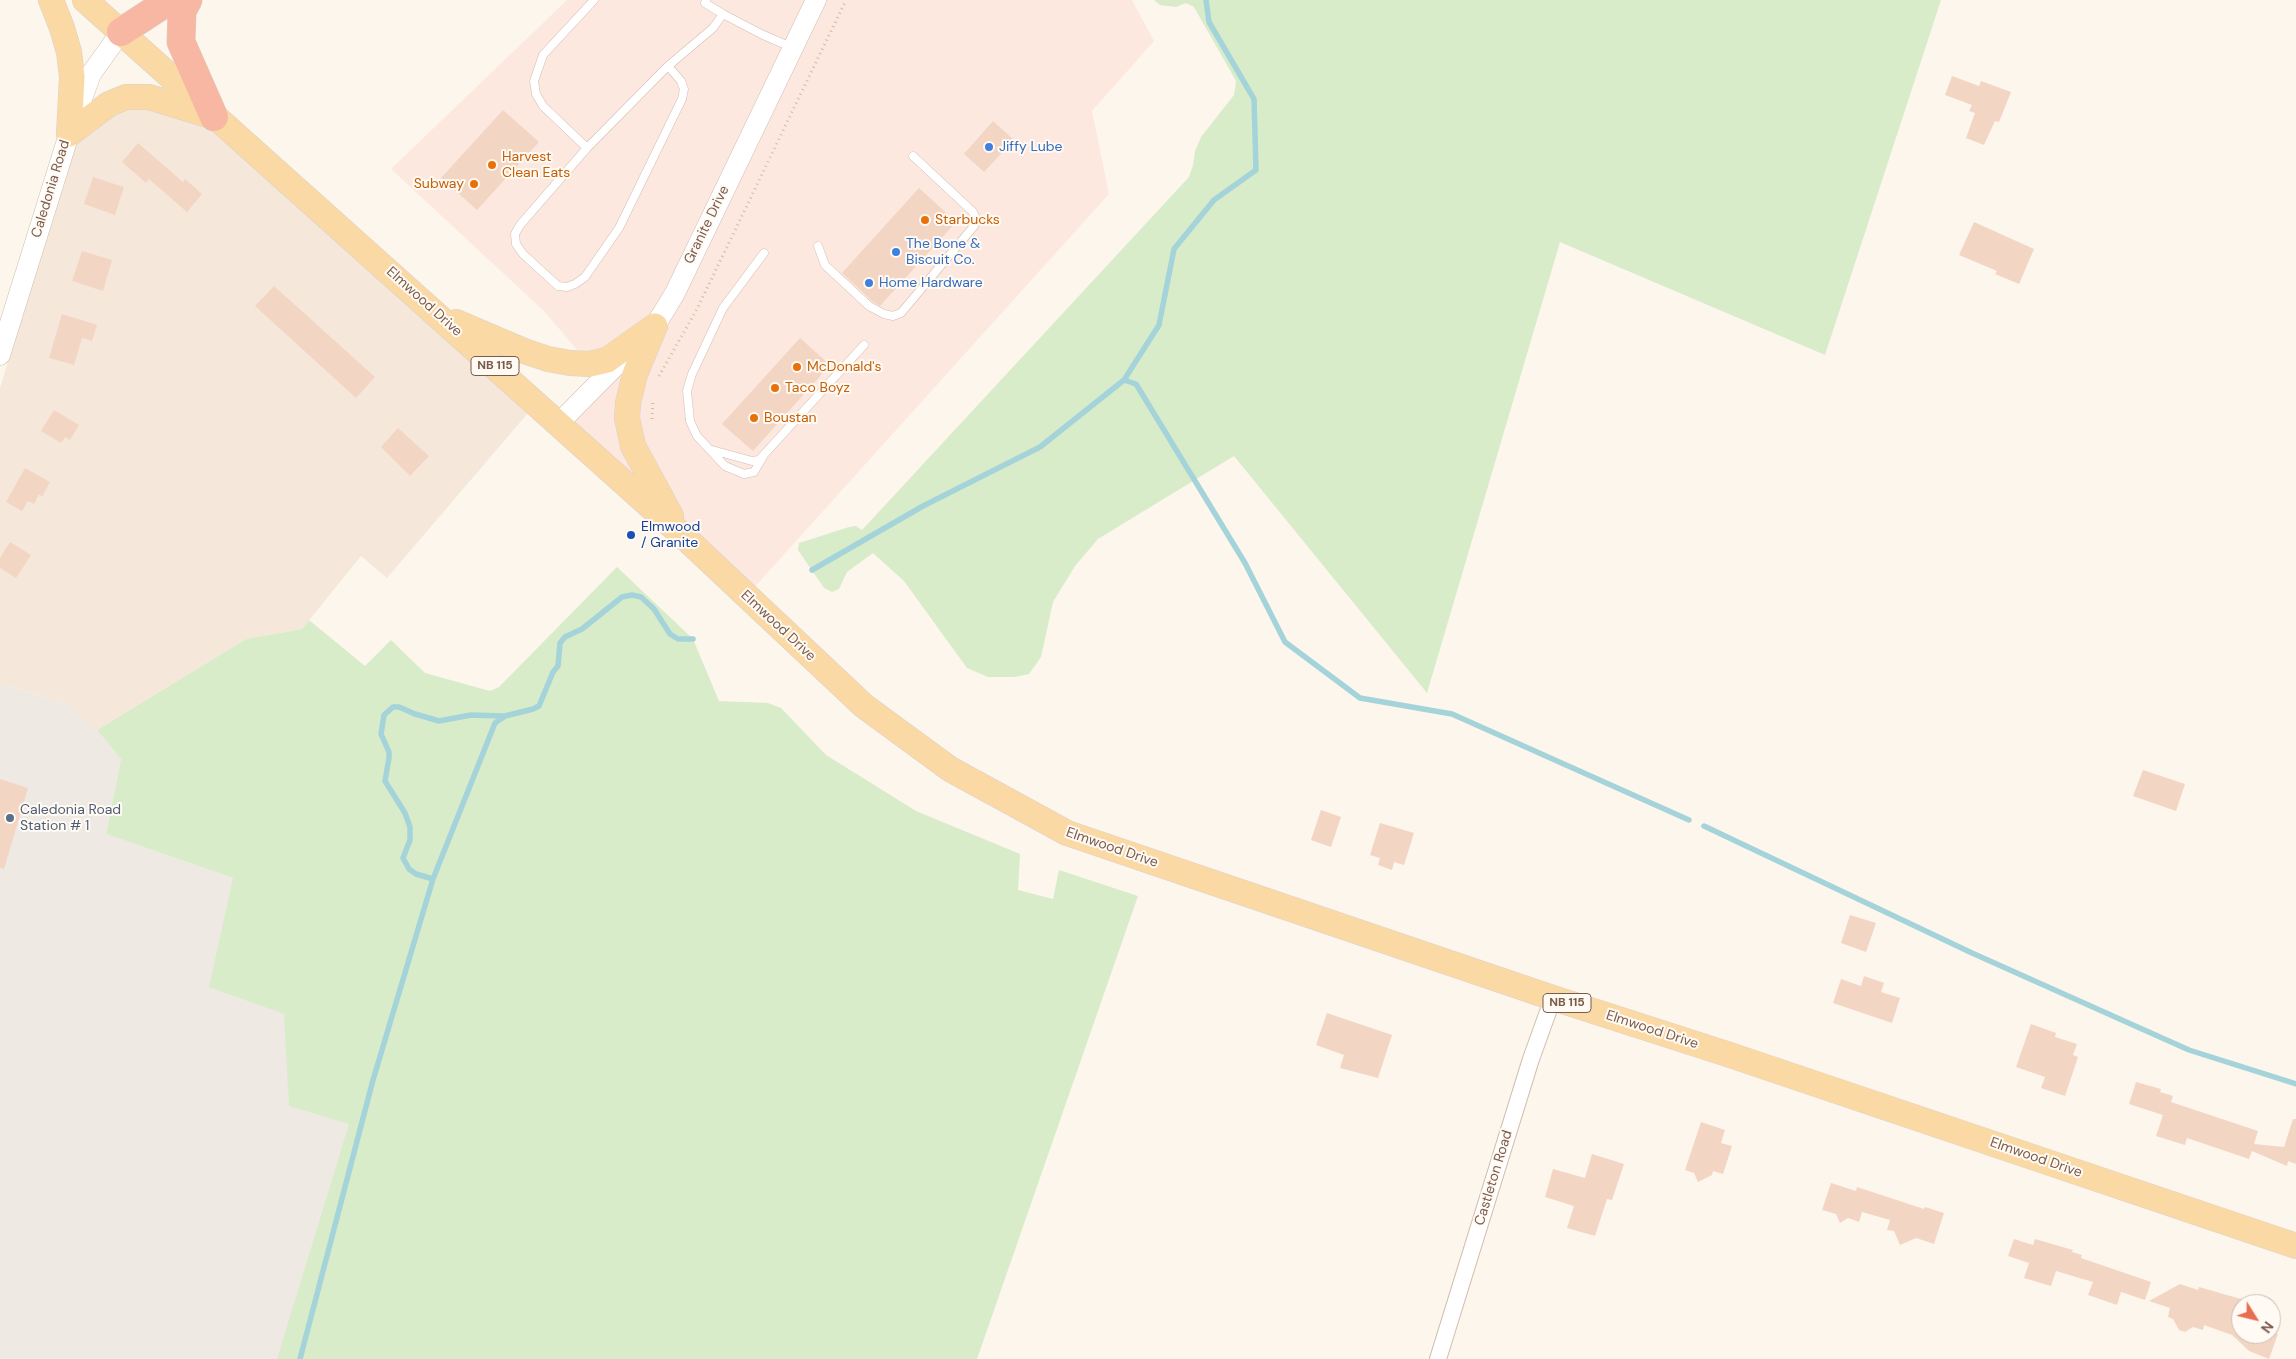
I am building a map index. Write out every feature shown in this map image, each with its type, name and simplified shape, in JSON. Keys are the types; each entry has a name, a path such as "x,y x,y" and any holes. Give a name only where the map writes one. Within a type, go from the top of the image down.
{"highway":[{"path":"121,32 146,0"},
{"path":"121,32 170,0"},
{"path":"188,0 182,11 180,42 214,117"}],"main road":[{"path":"51,0 69,52 72,77 69,134"},
{"name":"Elmwood Drive","path":"85,0 559,423 680,533 864,706 950,769 1067,833 1553,998 1727,1054 2296,1246"},
{"path":"69,134 109,104 126,97 149,97 214,117"},
{"path":"437,313 524,351 570,363 590,364 607,360 655,326"},
{"path":"655,326 635,374 628,403 629,431 633,446 680,533"}],"street":[{"name":"Granite Drive","path":"559,423 655,326 675,293 816,0"},
{"name":"Caledonia Road","path":"0,355 69,134 91,74 121,32"},
{"name":"Castleton Road","path":"1438,1359 1528,1068 1553,998"}],"lane":[{"path":"587,148 543,106 536,94 534,81 543,55 594,0"},
{"path":"703,1 761,34 793,48"},
{"path":"668,66 681,81 684,89 682,99 620,228 585,277 567,288 558,286 523,254 516,244 516,234 520,225 587,148 668,66 713,28 723,14"},
{"path":"818,246 825,265 868,306 893,316 901,313 974,226 976,219 973,212 913,156"},
{"path":"764,254 723,308 692,374 687,391 690,421 697,436 725,466 744,474 754,472 764,455 864,345"},
{"path":"708,448 752,461 764,455"}],"path":[{"path":"657,381 697,309 846,0"},
{"path":"652,418 654,394"}],"shaded area":[{"path":"567,0 1132,0 1154,41 1092,111 1109,194 751,591 559,413 596,372 544,311 391,169"},
{"path":"142,106 212,127 528,413 387,578 361,556 302,629 246,639 97,730 65,703 0,684 0,388 74,147 91,125 114,111"},
{"path":"0,684 65,703 97,730 121,759 106,834 233,878 390,1052 320,1359 0,1359"}],"green space":[{"path":"1154,0 1941,0 1825,355 1560,242 1427,693 1234,456 1098,539 1075,566 1053,602 1041,657 1029,674 1014,677 988,677 967,668 904,581 873,553 847,572 839,589 832,592 824,588 798,550 799,543 849,527 856,526 862,530 1189,177 1195,151 1201,137 1234,95 1236,81 1194,7 1186,3 1176,7 1160,5"},
{"path":"617,567 693,639 719,701 768,703 781,708 826,755 916,811 1020,854 1018,890 1053,899 1059,870 1138,896 977,1359 277,1359 349,1124 289,1106 284,1014 209,987 233,878 106,834 121,759 97,730 246,639 302,629 309,620 365,666 391,640 425,673 490,691 499,687"}],"building":[{"path":"1952,76 1979,86 1981,81 2011,92 1999,122 1995,121 1984,145 1966,138 1975,113 1969,111 1972,105 1945,95"},
{"path":"503,110 539,142 477,210 441,178"},
{"name":"Jiffy Lube","path":"993,121 1014,140 984,172 964,154"},
{"path":"138,143 183,182 185,179 202,194 187,212 149,179 146,183 122,162"},
{"path":"93,177 124,187 115,215 84,204"},
{"path":"919,188 956,222 880,306 842,273"},
{"path":"1974,222 2034,249 2019,284 1995,274 1997,271 1959,255"},
{"path":"82,251 112,260 103,291 72,281"},
{"path":"274,286 375,377 356,398 255,306"},
{"path":"62,314 97,325 92,341 82,338 74,365 49,358"},
{"path":"800,338 830,365 753,451 722,424"},
{"path":"54,410 79,425 70,440 65,437 61,443 41,431"},
{"path":"398,428 429,456 410,476 381,447"},
{"path":"25,468 50,482 42,497 39,494 34,504 28,501 22,511 6,502"},
{"path":"10,542 31,555 16,578 0,568 0,558"},
{"path":"2143,770 2185,784 2176,811 2133,796"},
{"name":"Caledonia Road Station # 1","path":"0,779 28,788 4,869 0,868"},
{"path":"1321,810 1341,817 1331,847 1311,840"},
{"path":"1380,823 1414,833 1404,865 1394,862 1392,870 1378,865 1380,858 1370,855"},
{"path":"1850,915 1876,923 1866,952 1841,943"},
{"path":"1864,976 1884,983 1881,992 1900,998 1892,1023 1833,1003 1841,979 1861,986"},
{"path":"1327,1013 1392,1035 1378,1078 1340,1068 1344,1055 1316,1045"},
{"path":"2031,1024 2056,1033 2055,1037 2077,1044 2073,1055 2078,1057 2065,1096 2041,1088 2045,1077 2016,1067"},
{"path":"2136,1082 2161,1089 2160,1092 2173,1096 2171,1102 2258,1131 2254,1144 2284,1147 2293,1119 2296,1119 2296,1164 2288,1161 2287,1166 2252,1151 2249,1159 2187,1138 2185,1145 2156,1136 2163,1115 2129,1104"},
{"path":"1701,1122 1725,1130 1721,1143 1732,1146 1723,1174 1713,1171 1712,1175 1698,1182 1694,1173 1685,1170"},
{"path":"1592,1154 1624,1164 1612,1200 1607,1199 1595,1236 1567,1228 1574,1206 1545,1197 1553,1169 1585,1178"},
{"path":"1831,1183 1856,1191 1857,1187 1924,1209 1925,1207 1944,1213 1934,1244 1916,1238 1900,1245 1894,1231 1887,1230 1890,1220 1862,1212 1859,1222 1848,1218 1840,1223 1836,1214 1822,1210"},
{"path":"2014,1239 2033,1245 2035,1239 2073,1250 2072,1252 2082,1255 2081,1258 2151,1282 2145,1300 2121,1292 2117,1305 2088,1295 2093,1282 2056,1271 2051,1286 2024,1278 2029,1263 2008,1256"},
{"path":"2180,1284 2198,1290 2199,1287 2231,1296 2231,1335 2204,1325 2203,1330 2193,1327 2185,1332 2179,1330 2173,1319 2168,1317 2170,1308 2149,1301"},
{"path":"2242,1344 2274,1344 2269,1359 2249,1351"}],"waterway":[{"path":"812,570 923,506 1040,447 1124,380 1159,325 1174,249 1214,200 1256,170 1254,99 1209,22 1206,0"},
{"path":"1124,380 1136,384 1245,563 1285,642 1360,698 1452,714 1689,820"},
{"path":"300,1359 373,1080 433,879 495,723 505,716 539,706 553,672 558,666 560,643 565,637 582,629 622,597 632,595 641,597 654,609 670,634 678,639 693,639"},
{"path":"433,879 416,874 409,869 403,858 410,840 410,827 405,813 385,781 389,752 381,734 384,715 393,707 399,707 439,721 471,715 503,716"},
{"path":"1704,826 1972,953 2189,1050 2296,1084"}],"place":[{"name":"Jiffy Lube","path":"989,147"},
{"name":"Harvest Clean Eats","path":"492,165"},
{"name":"Subway","path":"474,184"},
{"name":"Starbucks","path":"925,220"},
{"name":"The Bone & Biscuit Co.","path":"896,252"},
{"name":"Home Hardware","path":"869,283"},
{"name":"McDonald's","path":"797,367"},
{"name":"Taco Boyz","path":"775,388"},
{"name":"Boustan","path":"754,418"},
{"name":"Elmwood / Granite","path":"631,535"},
{"name":"Caledonia Road Station # 1","path":"10,818"}]}
